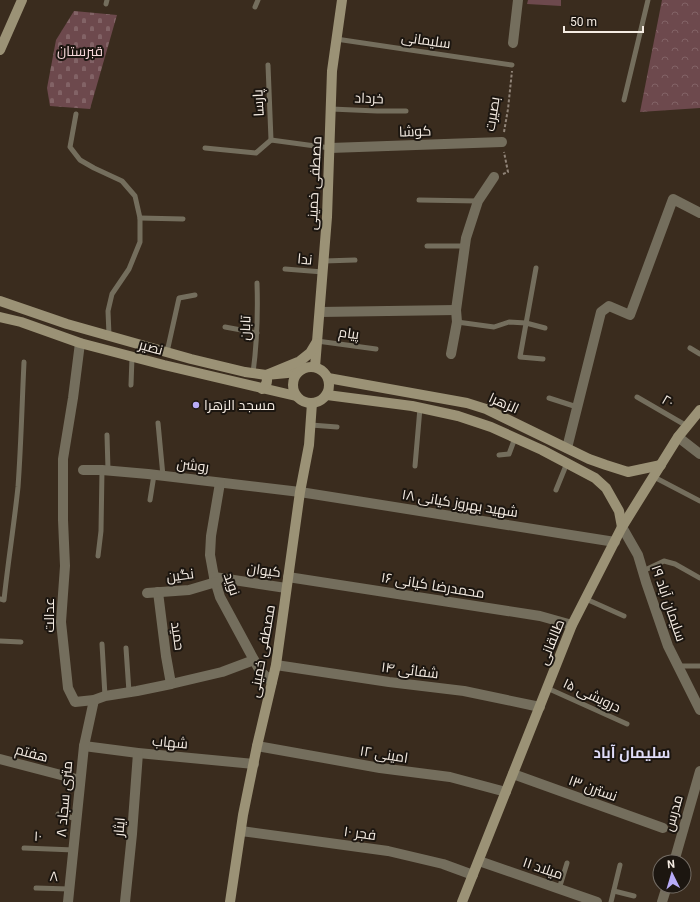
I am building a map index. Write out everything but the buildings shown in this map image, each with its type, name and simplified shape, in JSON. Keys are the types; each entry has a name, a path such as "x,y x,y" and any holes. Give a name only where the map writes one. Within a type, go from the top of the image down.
{"street":[{"path":"0,50 22,0"},
{"name":"مصطفی خمینی","path":"315,367 327,217 332,71 342,0"},
{"path":"514,43 518,0"},
{"name":"کوشا","path":"330,148 502,142"},
{"path":"451,354 457,322 456,310 466,238 478,201 494,177"},
{"path":"567,448 601,312 609,306 630,315 673,200 700,213"},
{"path":"0,301 67,324 191,359 245,372 266,375 298,372 306,368 315,367 323,371 328,378 330,387 327,395 320,401 312,403 303,402 296,396 293,388 294,379 298,372"},
{"path":"320,312 456,310"},
{"name":"نصیر","path":"1,318 20,322 80,343 132,357 296,396"},
{"path":"62,336 67,324"},
{"path":"266,375 300,361 310,353 317,341"},
{"name":"عدالت","path":"80,343 63,459 65,566 62,622 68,688 75,702 94,700 105,696 171,684 222,672 254,660"},
{"path":"262,389 265,387 267,382 266,375"},
{"name":"الزهرا","path":"328,378 467,403 486,409 589,459 628,472 661,465"},
{"path":"350,398 348,387 356,383"},
{"name":"الزهرا","path":"327,395 420,408 458,416 491,427 568,463 595,478 606,488 619,511 622,527"},
{"name":"مصطفی خمینی","path":"230,902 243,814 276,665 300,492 309,445 312,403"},
{"name":"طالقانی","path":"462,902 572,625 622,527 678,436 700,410"},
{"path":"678,436 700,454"},
{"path":"595,478 605,475 607,472 606,464"},
{"name":"روشن","path":"83,470 105,470 158,475 300,492"},
{"name":"نوید","path":"220,483 211,536 210,555 215,580 220,597 260,671 272,682"},
{"name":"شهید بهروز کیانی ۱۸","path":"300,492 615,542"},
{"name":"سلیمان آباد ۱۹","path":"622,527 638,555 668,646 700,710"},
{"name":"محمدرضا کیانی ۱۶","path":"288,577 540,616 572,625"},
{"name":"کیوان","path":"215,580 286,588"},
{"name":"نگین","path":"153,593 189,590 215,580"},
{"name":"حمید","path":"153,593 171,684"},
{"name":"شفائی ۱۴","path":"276,665 389,682 464,691 540,707"},
{"name":"۸ متری سجاد","path":"68,902 84,746 94,700"},
{"name":"شهاب","path":"84,746 138,753 254,764"},
{"name":"امینی ۱۲","path":"257,746 380,768 450,777 506,792"},
{"name":"ایثار","path":"125,902 138,753"},
{"name":"هفتم","path":"0,759 80,780"},
{"name":"مدرس","path":"676,854 700,771"},
{"name":"نسترن ۱۳","path":"513,774 663,828"},
{"name":"فجر ۱۰","path":"241,831 388,851 443,864 473,875"},
{"name":"میلاد ۱۱","path":"479,861 559,889 578,899 597,902"}],"lane":[{"path":"255,7 258,0"},
{"path":"624,100 648,0"},
{"name":"سلیمانی","path":"336,39 512,65"},
{"name":"پارسا","path":"268,65 271,140"},
{"name":"خرداد","path":"331,109 406,111"},
{"path":"76,114 70,147 80,160 122,181 135,196 140,218 140,242 129,269 112,294 108,311 109,336"},
{"path":"205,148 256,152 271,140 330,148"},
{"path":"419,200 478,201"},
{"path":"140,218 183,219"},
{"path":"427,246 465,246"},
{"path":"324,261 355,260"},
{"path":"536,268 520,357 543,359"},
{"name":"ندا","path":"286,269 323,272"},
{"name":"تابان","path":"253,373 257,332 257,283"},
{"path":"167,352 179,298 195,295"},
{"path":"457,322 494,327 509,322 526,323 545,328"},
{"path":"225,327 257,332"},
{"name":"پیام","path":"317,341 376,349"},
{"path":"690,348 700,354"},
{"path":"131,385 132,357"},
{"path":"0,599 4,600 17,493 24,362"},
{"name":"۲۰","path":"637,397 687,426"},
{"path":"549,398 577,407"},
{"path":"415,466 420,408"},
{"path":"150,500 158,475 158,423"},
{"path":"311,425 337,428"},
{"path":"98,556 107,435"},
{"path":"499,455 509,454 515,438"},
{"path":"556,490 568,463"},
{"path":"654,477 700,501"},
{"path":"643,571 664,561 675,564 700,578"},
{"path":"586,599 624,616"},
{"path":"0,641 21,642"},
{"path":"102,644 105,696"},
{"path":"126,648 129,692"},
{"path":"678,666 700,666"},
{"name":"درویشی ۱۵","path":"547,688 627,724"},
{"path":"58,814 77,819"},
{"name":"۱۰","path":"24,848 74,850"},
{"path":"559,889 567,863"},
{"path":"611,902 620,865"},
{"name":"۸","path":"36,888 69,889"},
{"path":"614,891 634,896"}],"path":[{"name":"بصیرت","path":"494,177 508,172 502,142 508,109 512,65"}],"green space":[{"path":"528,0 561,0 561,6 527,4"},
{"path":"662,0 700,0 700,108 640,112"},
{"name":"قبرستان","path":"74,11 117,15 90,109 50,106 47,88 56,40"}],"place":[{"name":"مسجد الزهرا","path":"196,405"}],"district":[{"name":"سلیمان آباد","path":"632,753"}]}
